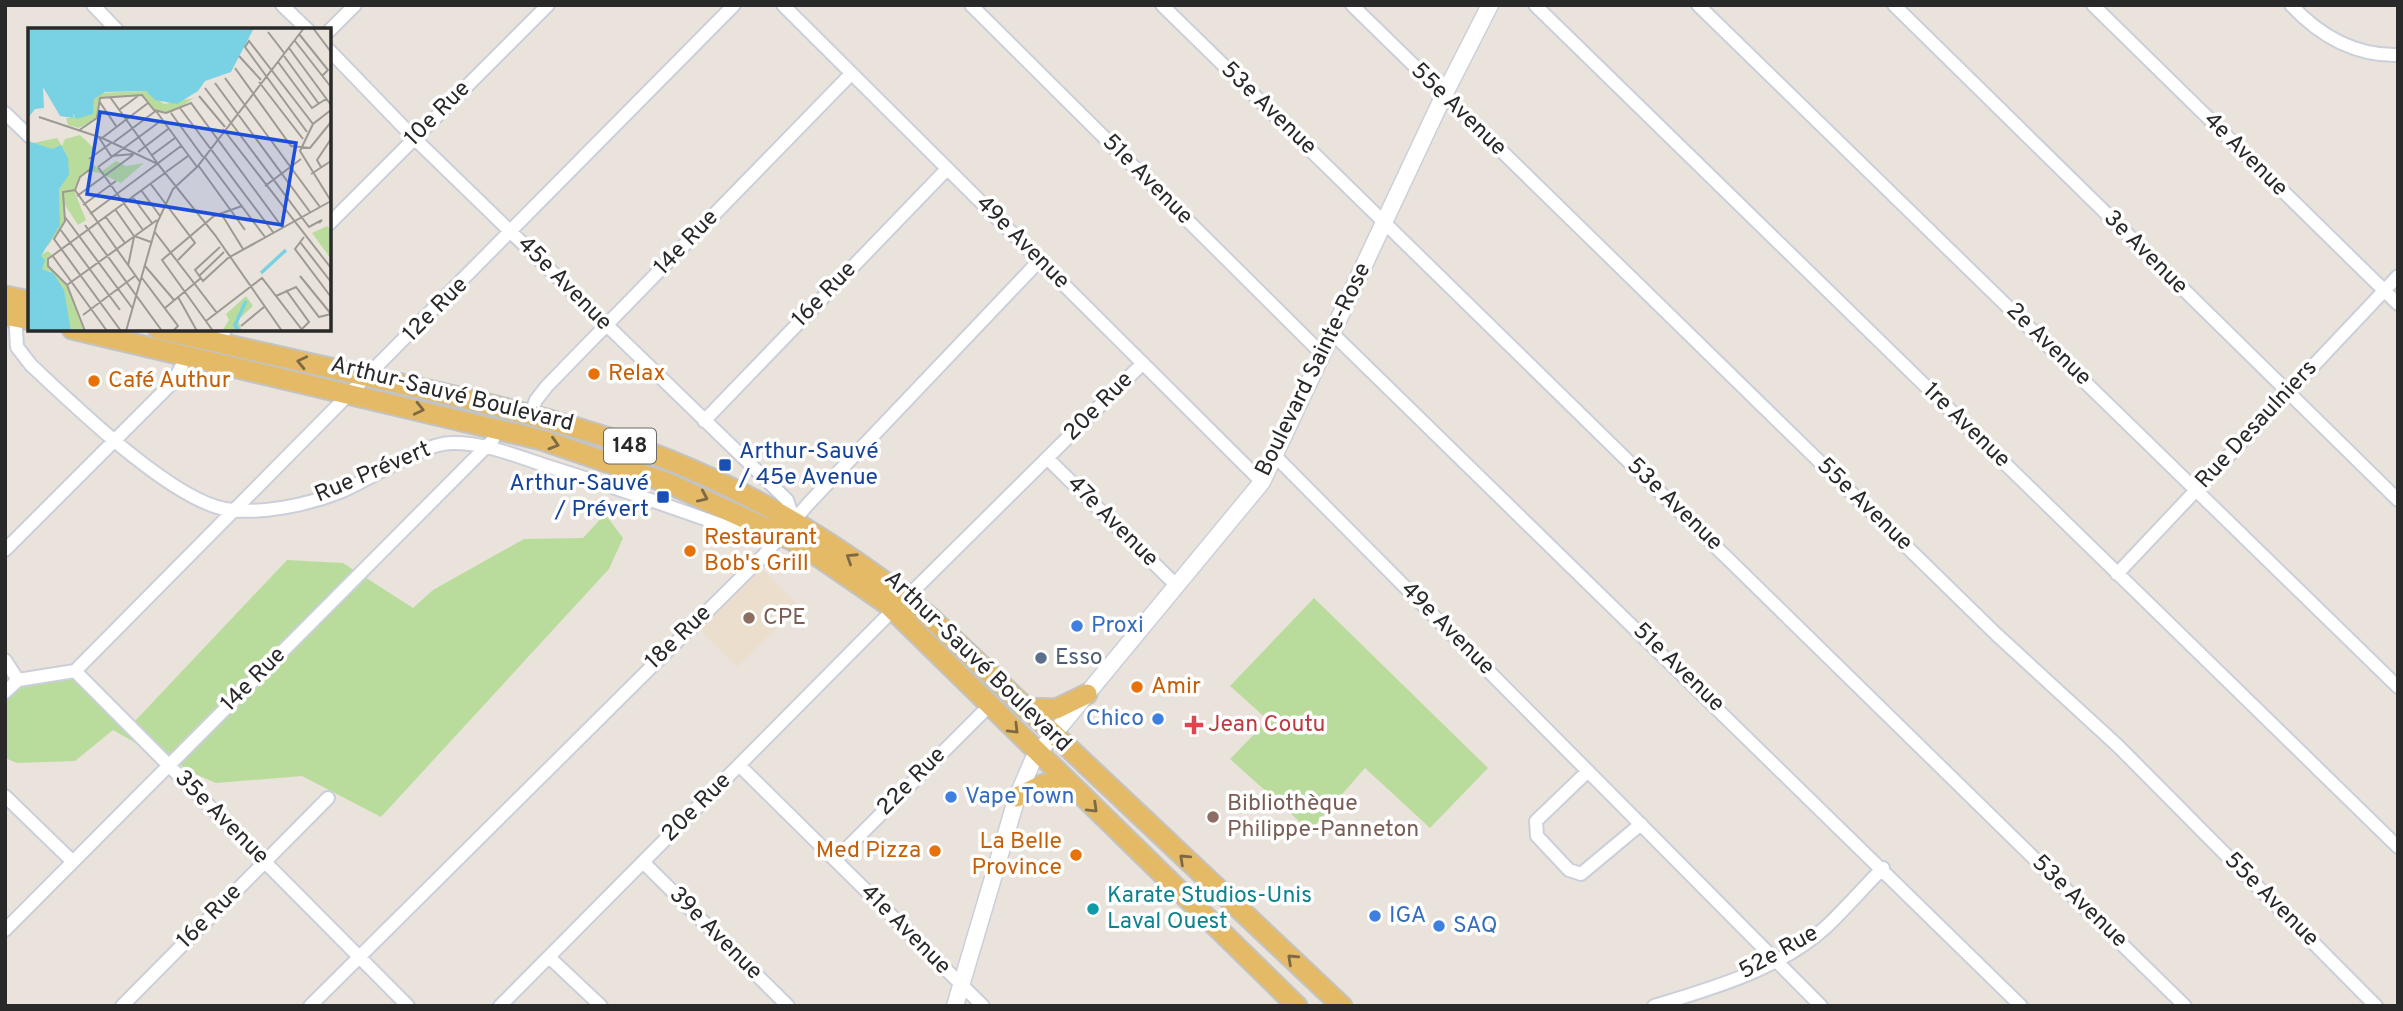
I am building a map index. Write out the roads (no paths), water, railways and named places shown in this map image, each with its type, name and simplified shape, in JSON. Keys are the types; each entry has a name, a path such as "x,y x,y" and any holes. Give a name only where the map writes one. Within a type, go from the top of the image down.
{"main road":[{"name":"Arthur-Sauvé Boulevard","path":"81,331 499,428 668,482 781,535 899,604 990,705 1072,788 1297,1006"},
{"name":"Arthur-Sauvé Boulevard","path":"177,331 223,336 369,377 530,416 678,464 794,520 1024,708 1342,1006"},
{"path":"1024,708 1056,709 1087,694"},
{"path":"1017,797 1044,785 1072,788"}],"street":[{"path":"93,5 115,28"},
{"path":"282,5 306,28"},
{"path":"331,29 355,5"},
{"name":"10e Rue","path":"331,222 548,5"},
{"name":"12e Rue","path":"75,671 512,233 734,5"},
{"name":"49e Avenue","path":"783,5 1262,482"},
{"name":"51e Avenue","path":"971,5 1322,355"},
{"name":"53e Avenue","path":"1162,5 2185,1006"},
{"name":"55e Avenue","path":"1352,5 1443,97 1996,635 2109,737 2376,1006"},
{"name":"Boulevard Sainte-Rose","path":"955,1006 1017,797 1037,752 1262,482 1443,97 1490,5"},
{"name":"1re Avenue","path":"1535,5 2398,846"},
{"name":"2e Avenue","path":"1698,5 2398,687"},
{"name":"3e Avenue","path":"1894,5 2398,500"},
{"name":"4e Avenue","path":"2093,5 2398,304"},
{"path":"2291,5 2308,23 2332,39 2356,49 2398,55"},
{"name":"45e Avenue","path":"331,52 414,138 788,500 794,520"},
{"name":"14e Rue","path":"530,416 547,386 851,74"},
{"path":"5,113 28,135"},
{"name":"16e Rue","path":"704,421 947,169"},
{"name":"18e Rue","path":"310,1006 781,535 1039,261"},
{"name":"Rue Desaulniers","path":"2117,573 2398,276"},
{"name":"Rue Prévert","path":"17,308 16,344 21,355 114,438 187,495 217,507 236,509 288,505 329,496 441,444 465,443 485,447 744,533 781,535"},
{"name":"51e Avenue","path":"1332,333 1883,868 2021,1006"},
{"path":"5,550 173,380 187,355"},
{"name":"20e Rue","path":"500,1006 899,604 1143,363"},
{"name":"14e Rue","path":"5,930 494,439 499,428"},
{"name":"49e Avenue","path":"1276,457 1821,1006"},
{"name":"47e Avenue","path":"1047,458 1177,586"},
{"path":"5,660 18,680"},
{"path":"5,692 18,680 75,671"},
{"name":"35e Avenue","path":"75,671 408,1006"},
{"name":"22e Rue","path":"835,860 990,705"},
{"name":"41e Avenue","path":"739,765 983,1006"},
{"path":"1588,771 1536,821 1537,836 1569,870 1581,874 1597,864 1641,824"},
{"path":"5,796 73,862"},
{"name":"16e Rue","path":"122,1006 328,798"},
{"name":"39e Avenue","path":"643,862 788,1006"},
{"name":"52e Rue","path":"1655,1006 1711,989 1776,960 1825,928 1883,868"},
{"path":"549,957 600,1006"}],"place":[{"name":"Relax","path":"594,374"},
{"name":"Café Authur","path":"94,381"},
{"name":"Arthur-Sauvé / 45e Avenue","path":"725,465"},
{"name":"Arthur-Sauvé / Prévert","path":"663,497"},
{"name":"Restaurant Bob's Grill","path":"690,551"},
{"name":"CPE","path":"749,618"},
{"name":"Proxi","path":"1077,626"},
{"name":"Esso","path":"1041,658"},
{"name":"Amir","path":"1137,687"},
{"name":"Chico","path":"1158,719"},
{"name":"Jean Coutu","path":"1194,725"},
{"name":"Vape Town","path":"951,797"},
{"name":"Bibliothèque Philippe-Panneton","path":"1213,817"},
{"name":"Med Pizza","path":"935,851"},
{"name":"La Belle Province","path":"1076,855"},
{"name":"Karate Studios-Unis Laval Ouest","path":"1093,909"},
{"name":"IGA","path":"1375,916"},
{"name":"SAQ","path":"1439,926"}]}
